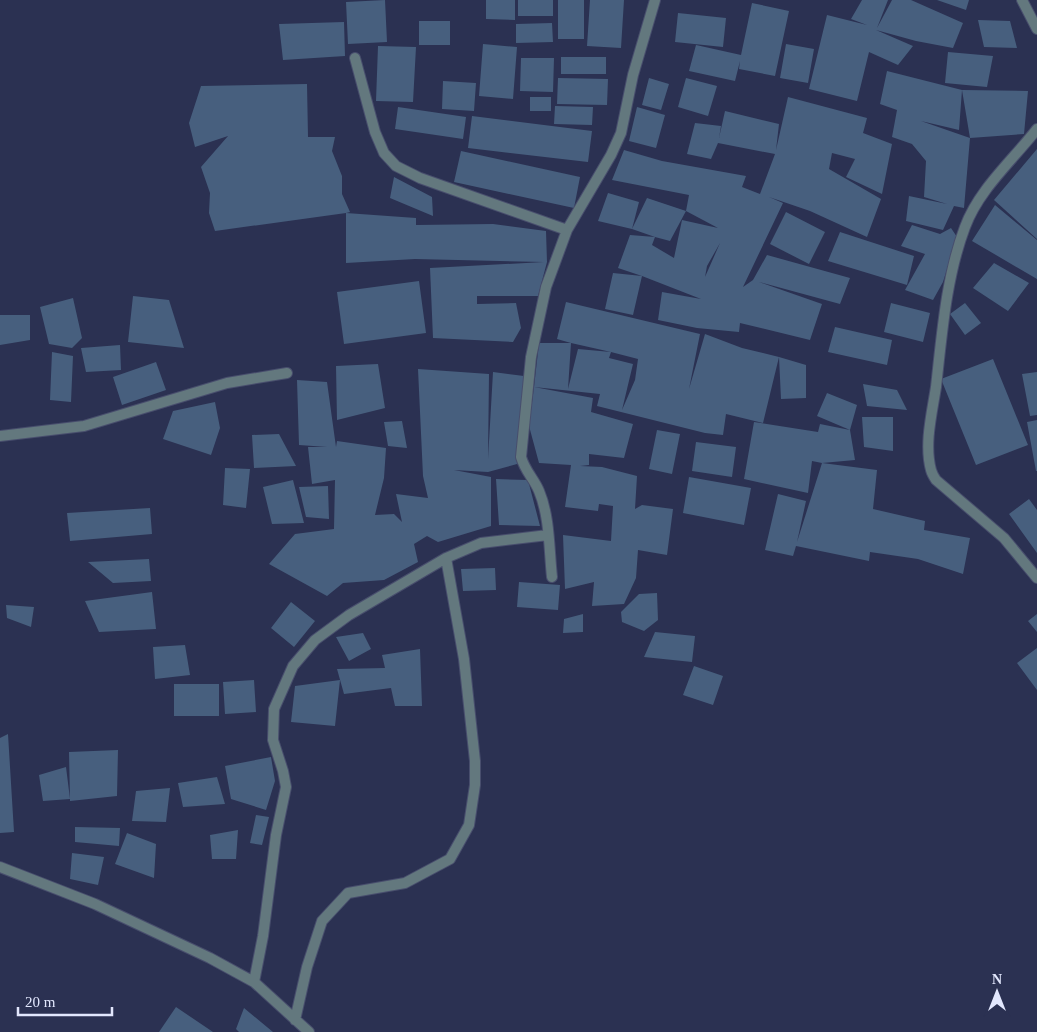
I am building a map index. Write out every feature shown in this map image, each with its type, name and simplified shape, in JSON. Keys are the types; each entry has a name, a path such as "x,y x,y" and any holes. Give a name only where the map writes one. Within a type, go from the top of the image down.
{"street":[{"path":"552,577 544,506 539,490 524,467 521,441 531,357 546,287 567,230 611,155 621,133 633,75 655,0"},
{"path":"1022,0 1037,29"},
{"path":"356,58 374,132 384,153 396,166 420,178 567,230"},
{"path":"1037,129 981,196 965,226 954,264 942,331 930,433 931,472 936,480 1004,538 1037,578"},
{"path":"0,436 84,426 227,383 286,373"},
{"path":"254,982 263,936 276,835 286,787 284,771 273,740 274,710 281,690 293,666 315,640 349,615 446,558 480,543 548,535"},
{"path":"295,1020 307,968 322,921 348,893 405,883 450,859 469,825 475,785 475,753 464,659 446,558"},
{"path":"0,867 95,904 170,938 254,982 309,1032"}],"building":[{"path":"385,0 387,42 348,44 346,2"},
{"path":"486,0 515,0 515,20 486,19"},
{"path":"518,0 553,0 553,16 518,16"},
{"path":"558,0 584,0 584,39 558,39"},
{"path":"590,0 624,0 621,48 587,46"},
{"path":"862,0 888,0 877,28 892,0 911,0 963,23 953,48 916,41 876,30 913,46 898,65 869,52 857,101 809,89 827,15 867,25 851,19"},
{"path":"937,0 969,0 966,10"},
{"path":"752,3 789,11 775,76 739,69 740,61 735,81 689,71 696,45 741,55"},
{"path":"678,13 726,18 723,47 675,42"},
{"path":"978,20 1010,21 1017,48 984,47"},
{"path":"419,21 450,21 450,45 419,45"},
{"path":"344,22 345,56 283,60 279,24"},
{"path":"552,23 553,42 516,43 516,24"},
{"path":"483,44 517,47 513,99 479,96"},
{"path":"786,44 814,49 808,83 780,78"},
{"path":"378,46 416,47 413,102 376,101"},
{"path":"948,52 993,56 987,87 945,83"},
{"path":"561,57 606,57 606,74 561,74"},
{"path":"521,58 554,58 553,92 520,91"},
{"path":"887,71 962,90 959,130 921,121 970,138 964,208 954,206 943,230 906,221 909,196 947,204 924,197 926,161 912,144 892,137 897,110 880,104"},
{"path":"558,78 608,79 607,105 557,104"},
{"path":"649,78 669,84 661,110 642,105"},
{"path":"686,78 717,86 708,116 678,107"},
{"path":"443,81 476,83 474,111 442,109"},
{"path":"307,84 308,137 335,137 332,151 342,176 342,194 350,212 215,231 209,213 210,193 201,167 228,136 195,147 189,123 201,86"},
{"path":"962,90 1028,91 1024,134 970,138"},
{"path":"530,97 551,97 551,111 530,111"},
{"path":"788,97 867,118 863,133 892,144 882,194 846,177 855,159 832,153 829,169 881,199 867,237 810,211 769,197 783,203 743,287 753,280 767,255 850,278 840,304 759,282 822,304 810,340 740,323 739,332 697,328 658,320 662,292 701,299 618,268 630,235 655,237 652,245 674,258 682,220 718,228 686,211 689,195 612,180 624,150 662,161 746,176 742,187 760,194 775,154 718,143 711,159 687,154 695,123 721,126 719,138 725,111 779,124 776,150","holes":["720,243 705,277 707,266"]},
{"path":"555,106 593,107 592,125 554,124"},
{"path":"398,107 466,117 463,139 395,129"},
{"path":"637,107 665,115 656,148 629,141"},
{"path":"472,116 592,131 588,162 468,148"},
{"path":"1037,149 1037,239 994,200"},
{"path":"461,151 580,177 574,208 454,182"},
{"path":"394,177 432,197 433,216 390,198"},
{"path":"608,193 639,202 632,229 598,221"},
{"path":"647,198 686,211 670,241 632,229"},
{"path":"995,205 1037,240 1037,279 972,241"},
{"path":"786,212 825,232 809,264 770,244"},
{"path":"346,213 416,218 416,225 493,224 546,231 547,262 538,296 477,296 477,304 516,303 521,328 513,342 433,338 430,268 544,262 415,259 346,263"},
{"path":"912,225 940,234 951,228 957,237 943,282 933,300 905,290 925,254 901,246"},
{"path":"840,232 914,256 907,285 828,261"},
{"path":"994,263 1029,283 1008,311 973,288"},
{"path":"613,273 642,276 633,315 605,309"},
{"path":"419,281 426,333 344,344 337,292"},
{"path":"133,296 169,300 184,348 128,342"},
{"path":"73,298 82,338 72,348 49,344 40,307"},
{"path":"566,302 700,334 689,389 705,334 742,348 779,357 763,423 726,414 723,435 705,433 597,406 600,394 534,387 539,343 571,343 557,339","holes":["571,343 611,352 578,349 568,389","611,352 638,359 635,380 622,410 633,364 609,358"]},
{"path":"891,303 930,313 923,342 884,332"},
{"path":"965,303 981,323 965,335 950,314"},
{"path":"0,315 30,315 30,340 0,345"},
{"path":"835,327 892,340 887,365 828,352"},
{"path":"120,345 121,370 86,372 81,348"},
{"path":"52,352 73,356 71,402 50,400"},
{"path":"779,357 806,365 806,398 781,399"},
{"path":"993,359 1028,445 976,465 941,379"},
{"path":"156,362 166,390 122,405 113,377"},
{"path":"378,364 385,408 337,420 336,366"},
{"path":"418,369 489,374 488,459 493,372 524,376 517,464 488,472 454,470 491,477 491,526 438,542 427,536 414,544 418,562 384,580 343,583 327,596 269,564 295,534 334,529 335,480 312,484 308,447 327,447 299,445 297,380 327,382 336,447 337,441 386,448 384,478 375,515 394,514 402,522 396,494 428,498 423,476"},
{"path":"1037,372 1037,415 1030,416 1022,374"},
{"path":"863,384 897,390 907,410 867,406"},
{"path":"534,387 593,398 591,412 633,424 624,458 589,454 589,465 580,466 602,467 637,476 635,509 642,505 673,509 667,555 638,550 636,578 624,604 592,606 594,582 565,589 563,535 611,541 613,506 599,504 598,511 565,507 571,465 539,463 529,426"},
{"path":"827,393 857,405 850,430 817,416"},
{"path":"215,402 220,428 211,455 163,439 173,411"},
{"path":"862,417 893,417 893,451 864,447"},
{"path":"1037,420 1037,471 1036,471 1027,422"},
{"path":"402,421 407,448 388,446 384,422"},
{"path":"754,422 818,432 820,424 850,430 855,460 822,463 812,461 808,493 744,479"},
{"path":"657,430 680,434 672,474 649,469"},
{"path":"279,434 296,466 254,468 252,435"},
{"path":"696,442 736,447 732,477 692,471"},
{"path":"822,463 877,470 873,509 925,521 924,530 970,538 963,574 918,559 870,552 869,561 796,546 793,556 765,550 778,494 806,501 797,542"},
{"path":"225,468 250,469 246,508 223,505"},
{"path":"689,477 751,488 744,525 683,513"},
{"path":"496,479 528,480 540,526 499,525"},
{"path":"293,480 304,523 272,524 263,487"},
{"path":"328,486 329,519 306,517 299,487"},
{"path":"1029,499 1037,510 1037,553 1009,514"},
{"path":"150,508 152,534 70,541 67,513"},
{"path":"149,559 151,581 113,583 88,562"},
{"path":"495,568 496,590 463,591 461,569"},
{"path":"519,582 560,585 558,610 517,607"},
{"path":"152,592 156,629 99,632 85,601"},
{"path":"657,593 658,620 644,631 622,622 621,612 639,594"},
{"path":"291,602 315,621 294,647 271,628"},
{"path":"6,605 34,607 31,627 7,618"},
{"path":"583,614 583,632 563,633 564,619"},
{"path":"1037,614 1037,632 1028,621"},
{"path":"655,632 695,636 692,662 644,657"},
{"path":"363,633 371,649 349,661 336,637"},
{"path":"185,645 190,675 155,679 153,647"},
{"path":"1037,648 1037,690 1017,663"},
{"path":"420,649 422,706 395,706 391,688 344,694 337,669 385,668 382,655"},
{"path":"694,666 723,676 713,705 683,695"},
{"path":"254,680 256,712 225,714 223,682"},
{"path":"340,680 335,726 291,722 295,686"},
{"path":"174,684 219,684 219,716 174,716"},
{"path":"8,734 14,832 0,833 0,738"},
{"path":"118,750 117,796 70,801 69,752"},
{"path":"271,757 275,781 266,810 231,799 225,766"},
{"path":"66,767 70,799 43,801 39,775"},
{"path":"217,777 225,804 183,807 178,783"},
{"path":"170,788 166,822 132,821 136,791"},
{"path":"256,815 269,817 262,845 250,843"},
{"path":"75,827 120,828 119,846 75,842"},
{"path":"238,830 236,859 212,859 210,835"},
{"path":"127,833 156,844 154,878 115,864"},
{"path":"72,853 104,857 98,885 70,879"},
{"path":"176,1007 213,1032 159,1032"},
{"path":"244,1008 273,1032 239,1032 236,1029"}]}
